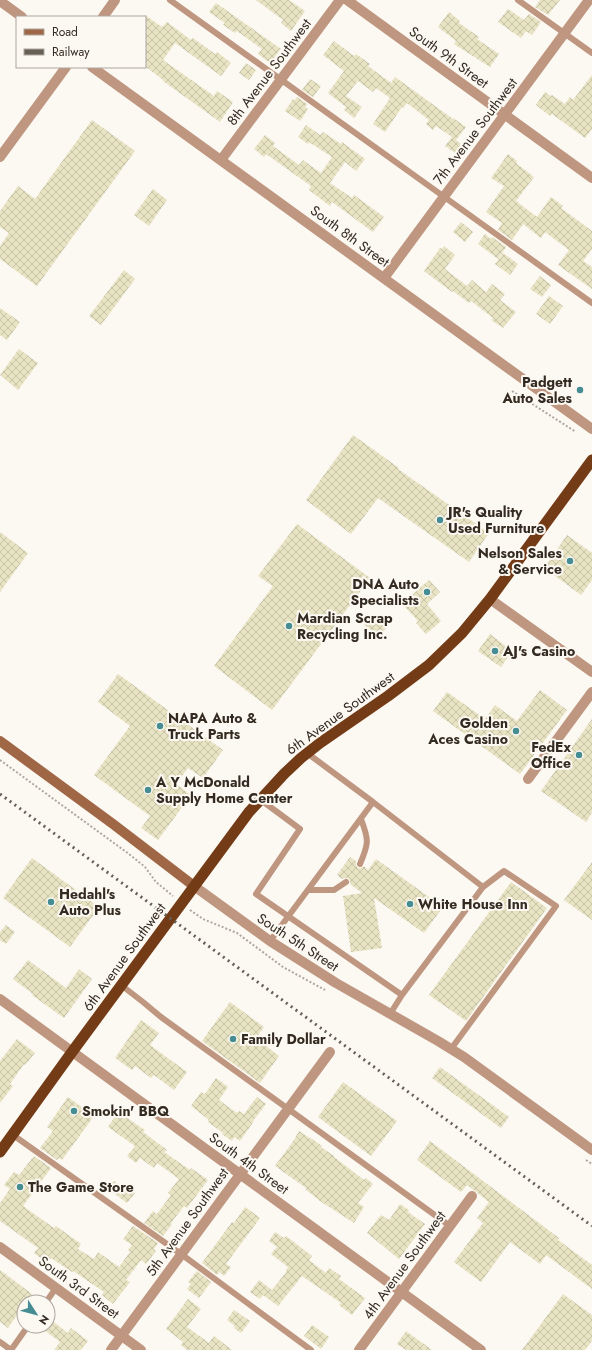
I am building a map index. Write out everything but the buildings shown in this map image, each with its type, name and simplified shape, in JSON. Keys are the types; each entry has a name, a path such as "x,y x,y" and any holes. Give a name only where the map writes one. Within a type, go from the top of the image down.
{"highway":[{"name":"6th Avenue Southwest","path":"0,1152 249,812 284,774 308,753 429,665 462,633 490,599 592,460"}],"main road":[{"name":"South 5th Street","path":"0,741 194,886"}],"street":[{"path":"104,16 115,0"},
{"name":"8th Avenue Southwest","path":"221,160 340,0"},
{"name":"South 9th Street","path":"347,0 592,178"},
{"name":"7th Avenue Southwest","path":"384,278 589,0"},
{"path":"0,1 21,16"},
{"path":"0,157 65,68"},
{"name":"South 8th Street","path":"93,68 592,429"},
{"path":"490,599 592,672"},
{"path":"528,779 592,692"},
{"name":"South 5th Street","path":"194,886 270,941 336,983 451,1049 592,1150"},
{"name":"South 4th Street","path":"0,999 481,1350"},
{"name":"5th Avenue Southwest","path":"111,1350 330,1052"},
{"name":"4th Avenue Southwest","path":"358,1350 472,1196"},
{"name":"South 3rd Street","path":"0,1247 141,1350"}],"lane":[{"path":"170,0 592,303"},
{"path":"518,0 592,53"},
{"path":"308,753 483,887"},
{"path":"261,800 300,829 256,894 402,995"},
{"path":"270,941 373,802"},
{"path":"360,819 368,836 366,850 360,864"},
{"path":"390,1014 402,995 483,887 504,871 556,906 451,1049"},
{"path":"308,890 334,890 346,882"},
{"path":"121,985 161,1017 450,1226"},
{"path":"13,1134 181,1254 311,1350"},
{"path":"52,1294 56,1288"},
{"path":"0,1342 11,1350 22,1334"}],"path":[{"path":"512,391 576,432"},
{"path":"0,760 129,854 145,867 156,882"},
{"path":"203,919 237,933 283,967 329,993"},
{"path":"586,1160 592,1164"}],"railway":[{"path":"0,794 592,1226"}],"place":[{"name":"Padgett Auto Sales","path":"580,390"},
{"name":"JR's Quality Used Furniture","path":"440,520"},
{"name":"Nelson Sales & Service","path":"570,561"},
{"name":"DNA Auto Specialists","path":"427,592"},
{"name":"Mardian Scrap Recycling Inc.","path":"289,626"},
{"name":"AJ's Casino","path":"495,651"},
{"name":"NAPA Auto & Truck Parts","path":"160,726"},
{"name":"Golden Aces Casino","path":"516,731"},
{"name":"FedEx Office","path":"579,755"},
{"name":"A Y McDonald Supply Home Center","path":"148,790"},
{"name":"Hedahl's Auto Plus","path":"51,902"},
{"name":"White House Inn","path":"410,904"},
{"name":"Family Dollar","path":"233,1039"},
{"name":"Smokin' BBQ","path":"74,1111"},
{"name":"The Game Store","path":"20,1187"}]}
